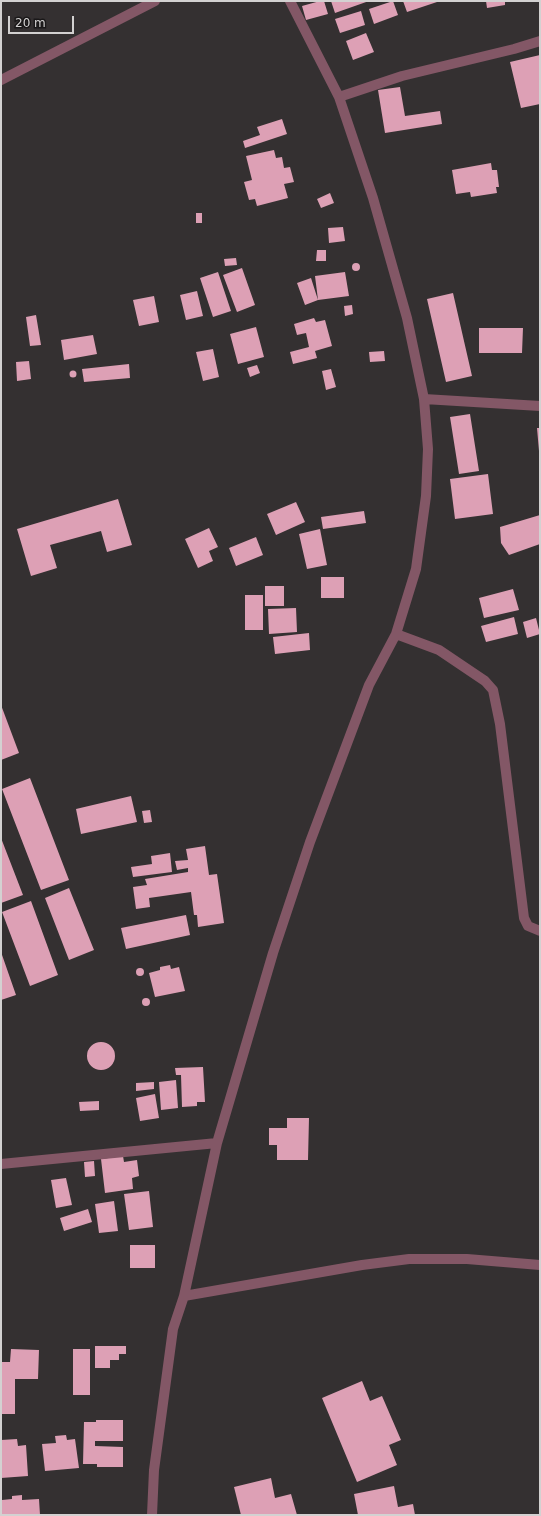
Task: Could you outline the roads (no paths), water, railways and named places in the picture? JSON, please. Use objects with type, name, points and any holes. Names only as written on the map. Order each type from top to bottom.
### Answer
[{"type":"street","points":[[1,80],[155,1]]},
{"type":"street","points":[[152,1515],[154,1470],[173,1329],[184,1296],[217,1143],[273,953],[310,842],[369,685],[396,634],[416,569],[426,496],[428,449],[424,399],[403,303],[373,198],[339,97],[290,1]]},
{"type":"street","points":[[339,97],[402,76],[514,49],[540,41]]},
{"type":"street","points":[[424,399],[540,406]]},
{"type":"street","points":[[396,634],[439,650],[485,681],[492,690],[500,724],[524,918],[528,926],[540,930]]},
{"type":"street","points":[[1,1164],[217,1143]]},
{"type":"street","points":[[184,1296],[362,1265],[409,1259],[467,1259],[540,1265]]}]
